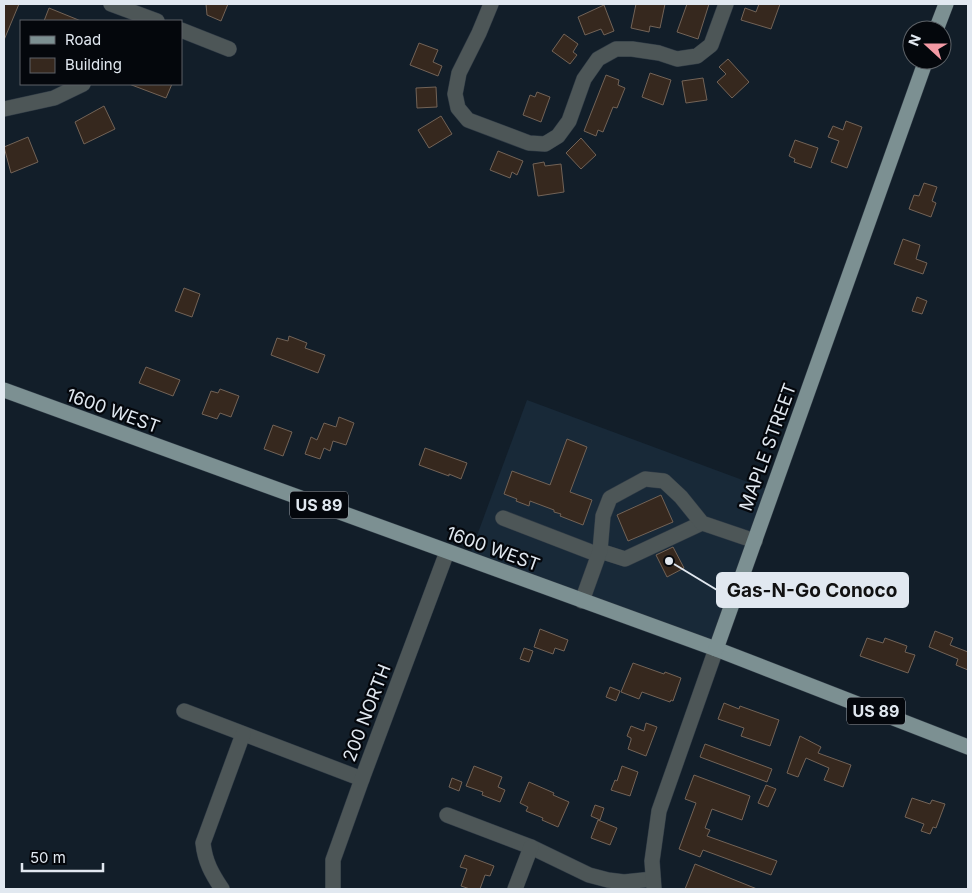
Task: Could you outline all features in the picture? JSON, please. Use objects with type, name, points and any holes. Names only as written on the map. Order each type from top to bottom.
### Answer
[{"type":"main road","points":[[940,20],[946,4]]},
{"type":"main road","name":"MAPLE STREET","points":[[716,649],[922,70]]},
{"type":"main road","name":"1600 WEST","points":[[4,390],[716,649],[966,743]]},
{"type":"street","points":[[111,4],[148,16]]},
{"type":"street","points":[[491,4],[459,73],[456,94],[458,108],[468,120],[529,143],[545,144],[558,136],[569,121],[584,79],[598,59],[616,49],[632,48],[659,52],[677,59],[697,56],[711,45],[726,4]]},
{"type":"street","points":[[182,30],[229,49]]},
{"type":"street","points":[[4,109],[54,98],[81,85]]},
{"type":"street","points":[[582,600],[600,553],[603,516],[610,498],[645,480],[664,482],[681,497],[702,523],[755,541]]},
{"type":"street","points":[[503,518],[600,553],[625,559],[702,523]]},
{"type":"street","name":"200 NORTH","points":[[333,889],[333,860],[447,552]]},
{"type":"street","name":"MAPLE STREET","points":[[654,884],[652,861],[659,811],[716,649]]},
{"type":"street","points":[[184,711],[362,779]]},
{"type":"street","points":[[222,889],[209,871],[204,858],[203,843],[243,734]]},
{"type":"street","points":[[447,814],[531,846],[589,876],[624,882],[654,884]]},
{"type":"street","points":[[514,889],[531,846]]},
{"type":"shaded area","points":[[527,400],[772,491],[716,649],[468,560]]},
{"type":"building","points":[[4,4],[19,4],[4,40]]},
{"type":"building","points":[[206,4],[228,4],[221,21],[207,15]]},
{"type":"building","points":[[636,4],[665,4],[660,28],[650,26],[649,32],[631,28]]},
{"type":"building","points":[[687,4],[709,4],[698,39],[677,32]]},
{"type":"building","points":[[759,4],[780,4],[771,29],[741,20],[745,8],[756,12]]},
{"type":"building","points":[[604,5],[614,31],[604,35],[601,29],[585,35],[578,17]]},
{"type":"building","points":[[49,8],[79,20],[44,20]]},
{"type":"building","points":[[564,34],[578,44],[573,52],[577,55],[570,64],[552,51]]},
{"type":"building","points":[[419,43],[438,50],[433,62],[442,66],[438,76],[410,65]]},
{"type":"building","points":[[728,59],[749,82],[732,98],[717,82],[726,74],[719,67]]},
{"type":"building","points":[[650,73],[671,80],[663,105],[642,97]]},
{"type":"building","points":[[606,75],[619,80],[618,85],[625,88],[617,108],[613,107],[603,132],[598,130],[596,136],[584,131]]},
{"type":"building","points":[[703,78],[707,100],[686,103],[682,81]]},
{"type":"building","points":[[132,85],[172,85],[166,98]]},
{"type":"building","points":[[436,87],[437,107],[417,108],[416,88]]},
{"type":"building","points":[[537,92],[550,97],[541,122],[523,115],[530,95],[535,97]]},
{"type":"building","points":[[104,106],[115,129],[84,144],[75,122]]},
{"type":"building","points":[[441,116],[452,134],[429,148],[418,130]]},
{"type":"building","points":[[846,121],[862,127],[847,168],[831,162],[839,141],[828,137],[833,126],[843,130]]},
{"type":"building","points":[[28,137],[38,162],[11,173],[4,147]]},
{"type":"building","points":[[581,138],[596,155],[581,169],[566,153]]},
{"type":"building","points":[[795,140],[818,148],[811,168],[794,162],[795,159],[789,156]]},
{"type":"building","points":[[498,151],[523,161],[517,175],[512,172],[510,178],[490,170]]},
{"type":"building","points":[[544,162],[545,166],[561,164],[564,192],[538,196],[533,164]]},
{"type":"building","points":[[924,183],[937,187],[932,201],[936,203],[931,217],[909,209],[914,195],[919,196]]},
{"type":"building","points":[[903,239],[920,245],[916,259],[927,263],[923,274],[894,264]]},
{"type":"building","points":[[184,288],[200,294],[192,317],[175,311]]},
{"type":"building","points":[[917,297],[927,301],[922,314],[912,311]]},
{"type":"building","points":[[289,336],[307,343],[305,348],[325,355],[318,373],[271,355],[277,338],[288,341]]},
{"type":"building","points":[[146,367],[180,380],[173,396],[139,383]]},
{"type":"building","points":[[220,389],[239,396],[231,417],[220,413],[217,419],[202,414],[211,391],[218,393]]},
{"type":"building","points":[[339,417],[354,423],[346,445],[333,441],[330,451],[324,448],[320,459],[305,454],[311,437],[317,440],[324,423],[336,427]]},
{"type":"building","points":[[273,425],[292,432],[283,456],[264,449]]},
{"type":"building","points":[[567,439],[587,447],[570,492],[592,500],[583,525],[560,516],[561,514],[554,512],[554,510],[530,501],[529,506],[504,494],[512,471],[550,485]]},
{"type":"building","points":[[425,448],[467,463],[461,479],[419,465]]},
{"type":"building","points":[[661,495],[673,522],[628,541],[617,515]]},
{"type":"building","points":[[673,547],[684,568],[667,577],[656,555]]},
{"type":"building","points":[[540,629],[568,640],[564,651],[555,648],[553,654],[534,647]]},
{"type":"building","points":[[935,631],[953,638],[950,645],[968,652],[968,670],[956,665],[958,659],[929,647]]},
{"type":"building","points":[[867,638],[883,643],[885,638],[907,646],[905,652],[915,655],[908,673],[860,656]]},
{"type":"building","points":[[524,648],[533,651],[529,662],[520,659]]},
{"type":"building","points":[[633,663],[681,678],[673,701],[671,700],[670,702],[642,692],[639,699],[621,692]]},
{"type":"building","points":[[610,687],[620,691],[616,701],[606,697]]},
{"type":"building","points":[[724,703],[739,709],[740,706],[779,720],[770,746],[741,736],[744,728],[718,719]]},
{"type":"building","points":[[646,723],[657,727],[646,756],[628,749],[631,738],[627,736],[631,726],[644,731]]},
{"type":"building","points":[[800,736],[821,747],[818,753],[851,765],[843,787],[824,780],[829,768],[806,758],[798,777],[787,773]]},
{"type":"building","points":[[705,744],[772,769],[767,782],[700,757]]},
{"type":"building","points":[[474,766],[502,777],[498,787],[505,790],[500,802],[482,795],[483,792],[466,786]]},
{"type":"building","points":[[622,766],[638,772],[630,796],[611,790],[615,780],[617,781]]},
{"type":"building","points":[[694,775],[750,796],[742,820],[712,809],[705,828],[710,830],[707,836],[777,861],[771,875],[703,850],[700,857],[679,849],[696,803],[685,799]]},
{"type":"building","points":[[452,778],[462,782],[459,791],[449,787]]},
{"type":"building","points":[[529,782],[569,802],[558,827],[526,811],[528,807],[520,803]]},
{"type":"building","points":[[766,785],[776,789],[768,807],[758,803]]},
{"type":"building","points":[[912,798],[930,804],[932,800],[945,804],[936,828],[933,827],[930,834],[921,831],[924,824],[905,817]]},
{"type":"building","points":[[595,805],[604,808],[600,820],[591,816]]},
{"type":"building","points":[[598,820],[617,828],[610,845],[591,838]]},
{"type":"building","points":[[465,855],[494,866],[490,876],[485,875],[480,889],[470,889],[461,886],[467,869],[460,867]]},
{"type":"building","points":[[695,864],[757,889],[685,889]]},
{"type":"place","name":"Gas-N-Go Conoco","points":[[669,561]]}]
